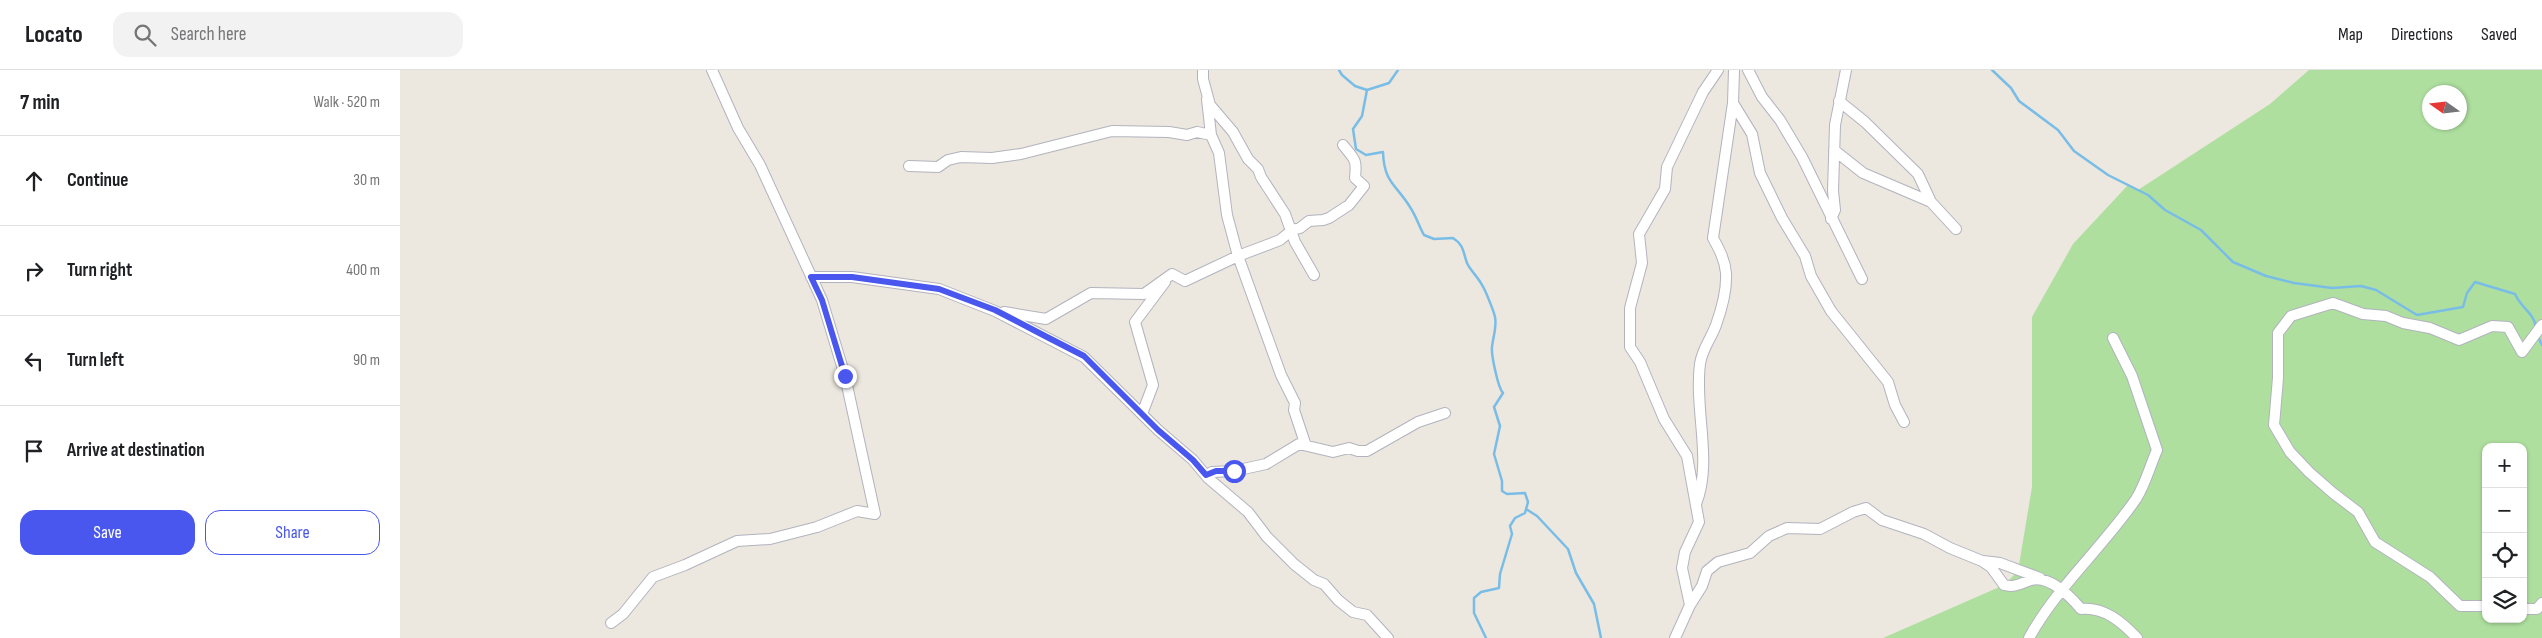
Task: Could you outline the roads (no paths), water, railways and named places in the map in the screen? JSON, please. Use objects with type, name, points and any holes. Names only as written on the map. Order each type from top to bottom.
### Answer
[{"type":"street","points":[[611,623],[623,614],[653,577],[685,566],[737,541],[770,539],[817,528],[857,511],[875,514],[845,376],[822,300],[760,165],[738,128],[712,70]]},
{"type":"street","points":[[1203,70],[1211,135],[1219,153],[1227,215],[1238,256],[1281,375],[1294,403],[1305,444]]},
{"type":"street","points":[[1690,605],[1682,568],[1685,552],[1699,522],[1687,456],[1664,419],[1640,362],[1630,347],[1630,308],[1642,263],[1639,234],[1665,189],[1667,167],[1703,92],[1718,70]]},
{"type":"street","points":[[1695,505],[1702,489],[1704,462],[1701,441],[1700,364],[1705,344],[1715,327],[1726,274],[1721,253],[1713,238],[1733,104],[1734,70]]},
{"type":"street","points":[[1748,70],[1762,97],[1780,120],[1802,157],[1831,219],[1844,238],[1862,279]]},
{"type":"street","points":[[1831,219],[1835,210],[1833,191],[1834,150],[1839,101],[1846,70]]},
{"type":"street","points":[[1207,99],[1233,132],[1248,159],[1258,169],[1261,177],[1285,214],[1295,242],[1314,276]]},
{"type":"street","points":[[1839,101],[1865,122],[1918,174],[1931,202],[1956,229]]},
{"type":"street","points":[[1733,104],[1752,134],[1760,173],[1782,218],[1805,256],[1811,276],[1831,311],[1888,382],[1895,405],[1904,422]]},
{"type":"street","points":[[910,166],[938,167],[948,160],[961,157],[992,158],[1021,154],[1112,131],[1169,132],[1187,135],[1197,132],[1211,135]]},
{"type":"street","points":[[1172,274],[1185,281],[1238,256],[1280,240],[1292,230],[1300,228],[1312,219],[1323,220],[1329,218],[1349,205],[1364,186],[1355,178],[1358,168],[1356,160],[1343,145]]},
{"type":"street","points":[[1834,150],[1863,173],[1931,202]]},
{"type":"street","points":[[995,310],[1046,318],[1091,294],[1144,294],[1172,274]]},
{"type":"street","points":[[1142,414],[1153,385],[1134,322],[1172,274]]},
{"type":"street","points":[[811,277],[852,277],[939,289],[995,310],[1084,356],[1142,414],[1193,460],[1206,475],[1248,512],[1267,537],[1294,564],[1314,580],[1324,584],[1338,600],[1353,612],[1366,615],[1388,638]]},
{"type":"street","points":[[2482,606],[2460,606],[2430,577],[2375,542],[2358,512],[2333,494],[2290,452],[2274,425],[2278,333],[2291,316],[2333,303],[2363,314],[2386,316],[2403,323],[2430,328],[2459,340],[2492,326],[2508,328],[2522,352],[2542,325]]},
{"type":"street","points":[[2029,638],[2041,616],[2137,497],[2157,450],[2132,376],[2113,338]]},
{"type":"street","points":[[1206,475],[1212,472],[1234,471],[1266,464],[1299,444],[1305,444],[1328,452],[1337,452],[1349,448],[1363,452],[1432,415],[1438,417],[1446,413]]},
{"type":"street","points":[[1676,638],[1690,605],[1702,586],[1707,570],[1718,562],[1750,553],[1769,536],[1787,528],[1820,529],[1866,508],[1882,520],[1924,534],[1950,548],[1982,561],[1991,567],[2004,585],[2011,587],[2041,579]]},
{"type":"street","points":[[1982,561],[2000,563],[2041,579],[2062,592],[2080,609],[2093,608],[2112,615],[2137,638]]},
{"type":"street","points":[[2527,609],[2537,609],[2542,603]]},
{"type":"waterway","points":[[1339,70],[1355,86],[1367,90],[1389,83],[1398,70]]},
{"type":"waterway","points":[[1992,70],[2011,88],[2019,101],[2058,130],[2074,151],[2108,175],[2148,195],[2165,210],[2201,230],[2233,262],[2266,276],[2294,283],[2332,288],[2361,286],[2376,290],[2417,315],[2463,307],[2467,293],[2475,282],[2515,294],[2533,318],[2536,327]]},
{"type":"waterway","points":[[1367,90],[1362,116],[1353,129],[1356,149],[1366,155],[1383,152],[1388,177],[1412,210],[1424,235],[1434,239],[1453,238],[1459,243],[1463,249],[1468,266],[1483,287],[1495,317],[1492,351],[1497,378],[1503,393],[1494,407],[1500,426],[1494,454],[1502,481],[1502,491],[1507,494],[1525,493],[1528,502],[1525,513],[1515,518],[1510,526],[1512,534],[1500,574],[1499,588],[1481,592],[1474,598],[1474,613],[1486,638]]},
{"type":"waterway","points":[[2537,335],[2542,345]]},
{"type":"waterway","points":[[1526,509],[1537,516],[1568,549],[1576,573],[1594,604],[1601,638]]}]
